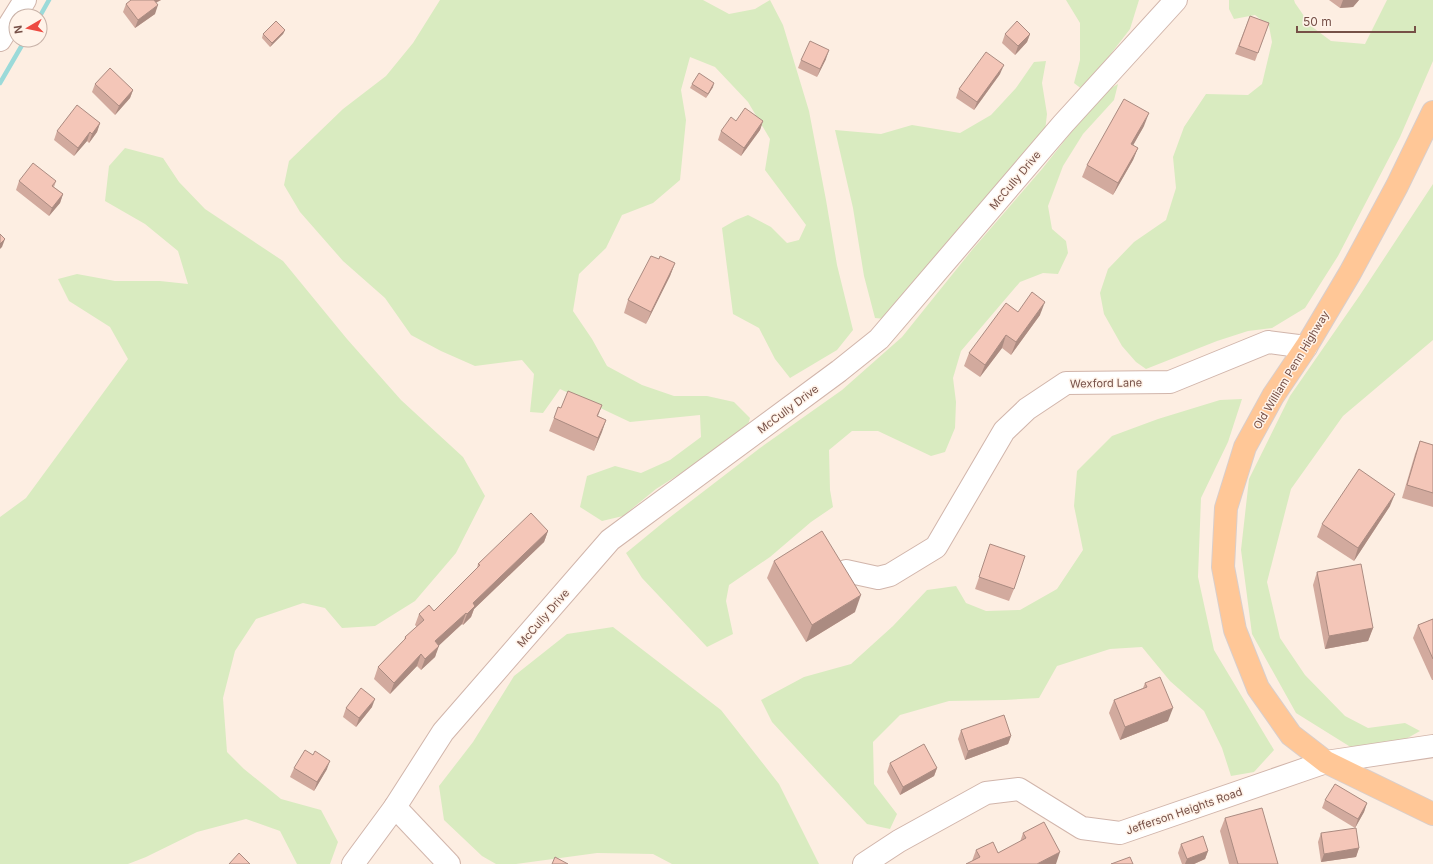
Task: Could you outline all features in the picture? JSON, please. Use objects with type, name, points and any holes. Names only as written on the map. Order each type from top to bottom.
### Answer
[{"type":"main road","name":"Old William Penn Highway","points":[[1433,112],[1398,186],[1350,273],[1306,347],[1273,396],[1245,447],[1226,508],[1223,567],[1235,630],[1258,688],[1291,735],[1326,762],[1433,814]]},
{"type":"street","points":[[0,40],[25,0]]},
{"type":"street","name":"McCully Drive","points":[[394,807],[443,732],[610,540],[839,371],[879,339],[1063,124],[1176,0]]},
{"type":"street","name":"Wexford Lane","points":[[846,571],[878,578],[890,575],[936,547],[1004,431],[1026,409],[1066,382],[1170,382],[1268,342],[1306,347]]},
{"type":"street","name":"Jefferson Heights Road","points":[[864,864],[899,841],[986,793],[1019,789],[1082,828],[1120,833],[1326,762],[1433,746]]},
{"type":"street","points":[[353,864],[394,807],[449,864]]},
{"type":"green space","points":[[440,0],[703,0],[729,14],[755,9],[770,0],[783,25],[809,111],[837,265],[853,330],[837,350],[790,378],[775,359],[759,328],[733,314],[722,228],[748,215],[771,227],[787,243],[799,240],[806,225],[765,170],[770,139],[748,102],[715,67],[690,57],[681,90],[686,120],[680,180],[653,203],[622,215],[606,248],[579,274],[573,311],[592,339],[607,366],[642,385],[674,396],[707,396],[734,402],[750,418],[746,432],[656,489],[623,516],[602,521],[580,507],[587,476],[615,466],[641,473],[670,460],[701,437],[700,415],[630,422],[560,389],[543,413],[530,412],[534,374],[522,360],[475,366],[441,351],[411,335],[385,298],[343,261],[300,212],[284,185],[289,161],[343,109],[386,76],[413,43]]},
{"type":"green space","points":[[1066,0],[1139,0],[1130,29],[1083,90],[1074,83],[1080,60],[1080,23]]},
{"type":"green space","points":[[1229,0],[1294,0],[1311,26],[1331,41],[1365,44],[1387,0],[1433,0],[1433,61],[1400,137],[1338,256],[1305,308],[1272,328],[1248,331],[1217,341],[1146,369],[1136,362],[1122,346],[1104,314],[1100,293],[1108,269],[1134,242],[1166,220],[1176,188],[1173,157],[1184,127],[1206,94],[1248,95],[1262,84],[1272,42],[1269,26],[1255,15],[1234,19],[1229,9]]},
{"type":"green space","points":[[1046,61],[1042,83],[1047,114],[1045,131],[885,319],[875,318],[864,276],[853,208],[835,130],[881,134],[912,125],[960,133],[991,115],[1016,88],[1034,62]]},
{"type":"green space","points":[[1118,84],[1114,100],[1083,134],[1063,166],[1048,206],[1052,229],[1066,241],[1068,253],[1058,274],[1043,273],[1020,282],[961,351],[953,378],[956,402],[955,428],[945,452],[931,456],[878,431],[852,431],[829,450],[830,490],[833,507],[811,522],[770,557],[729,585],[726,601],[733,634],[707,647],[642,578],[626,553],[760,448],[842,390],[902,337],[972,250],[1042,169],[1099,95]]},
{"type":"green space","points":[[125,148],[163,158],[179,182],[205,209],[283,261],[347,339],[401,400],[463,457],[485,496],[456,553],[415,601],[375,626],[342,628],[325,608],[303,603],[256,619],[235,651],[223,698],[227,752],[244,769],[281,799],[321,810],[338,842],[330,864],[297,864],[280,831],[246,819],[197,832],[146,857],[128,864],[0,864],[0,517],[26,498],[128,359],[110,327],[69,301],[58,279],[77,274],[115,281],[160,281],[188,284],[178,251],[145,224],[105,201],[109,166]]},
{"type":"green space","points":[[1433,184],[1433,340],[1343,416],[1291,489],[1267,582],[1280,638],[1305,675],[1345,716],[1368,728],[1405,723],[1420,731],[1404,740],[1357,751],[1296,713],[1252,634],[1241,550],[1249,479],[1290,396],[1360,295]]},
{"type":"green space","points":[[1242,399],[1228,442],[1201,498],[1198,577],[1214,650],[1274,750],[1254,772],[1231,776],[1222,748],[1204,711],[1170,681],[1142,647],[1110,649],[1057,666],[1039,698],[949,701],[900,715],[873,742],[874,784],[897,814],[890,829],[867,824],[772,722],[761,700],[804,677],[851,664],[893,626],[927,590],[956,586],[966,603],[986,611],[1020,610],[1057,589],[1083,550],[1074,506],[1077,471],[1112,436],[1158,419],[1220,400]]},
{"type":"green space","points":[[613,627],[721,710],[779,784],[819,864],[672,864],[653,854],[597,853],[516,864],[496,864],[482,856],[444,820],[439,786],[473,742],[514,676],[567,634]]},
{"type":"building","points":[[131,0],[154,0],[158,5],[138,20],[126,4]]},
{"type":"building","points":[[1250,16],[1269,23],[1258,53],[1239,46]]},
{"type":"building","points":[[276,21],[285,30],[272,43],[263,34]]},
{"type":"building","points":[[1017,21],[1030,34],[1018,46],[1005,34]]},
{"type":"building","points":[[810,41],[829,50],[820,69],[801,60]]},
{"type":"building","points":[[986,52],[1004,65],[977,102],[959,89]]},
{"type":"building","points":[[110,68],[133,90],[119,106],[95,84]]},
{"type":"building","points":[[699,73],[714,83],[708,94],[692,84]]},
{"type":"building","points":[[1124,99],[1149,113],[1131,144],[1138,148],[1118,183],[1087,165]]},
{"type":"building","points":[[77,105],[100,123],[92,134],[90,132],[78,148],[57,131]]},
{"type":"building","points":[[745,108],[763,121],[744,148],[721,131],[731,117],[736,121]]},
{"type":"building","points":[[33,163],[56,181],[52,186],[63,194],[52,208],[19,181]]},
{"type":"building","points":[[0,234],[5,239],[0,244]]},
{"type":"building","points":[[651,256],[659,259],[660,256],[675,263],[651,312],[628,300]]},
{"type":"building","points":[[1032,292],[1045,302],[1016,342],[1006,335],[985,365],[969,353],[1006,303],[1018,312]]},
{"type":"building","points":[[568,391],[602,405],[597,416],[606,420],[598,438],[554,418],[558,407],[561,408]]},
{"type":"building","points":[[1420,441],[1433,445],[1433,493],[1407,485]]},
{"type":"building","points":[[1359,469],[1395,494],[1358,548],[1322,524]]},
{"type":"building","points":[[531,513],[548,531],[473,603],[475,606],[467,614],[466,613],[435,641],[439,646],[425,659],[421,654],[394,683],[378,667],[406,638],[405,637],[424,620],[419,614],[429,605],[434,611],[480,565],[478,564]]},
{"type":"building","points":[[822,531],[861,595],[812,625],[774,561]]},
{"type":"building","points":[[990,544],[1025,556],[1014,589],[979,577]]},
{"type":"building","points":[[1361,564],[1373,628],[1329,636],[1317,572]]},
{"type":"building","points":[[1433,619],[1433,659],[1418,625]]},
{"type":"building","points":[[1160,677],[1173,708],[1125,727],[1114,700],[1147,687],[1145,683]]},
{"type":"building","points":[[361,688],[375,699],[359,718],[346,708]]},
{"type":"building","points":[[1004,715],[1011,736],[968,751],[961,730]]},
{"type":"building","points":[[924,744],[937,768],[903,787],[890,763]]},
{"type":"building","points":[[305,750],[313,755],[315,751],[330,761],[317,782],[294,768]]},
{"type":"building","points":[[1335,784],[1367,803],[1358,819],[1325,800]]},
{"type":"building","points":[[1262,808],[1278,864],[1238,864],[1225,818]]},
{"type":"building","points":[[1044,822],[1060,852],[1037,864],[966,864],[980,857],[976,850],[993,842],[998,853],[1026,838],[1023,833]]},
{"type":"building","points":[[1356,828],[1359,848],[1324,854],[1321,833]]},
{"type":"building","points":[[1203,836],[1208,851],[1187,859],[1181,844]]},
{"type":"building","points":[[239,853],[250,864],[229,864]]},
{"type":"building","points":[[555,857],[568,864],[552,864]]},
{"type":"building","points":[[1130,857],[1133,864],[1111,864]]},
{"type":"waterway","points":[[44,8],[49,0]]},
{"type":"waterway","points":[[0,83],[20,48]]}]
